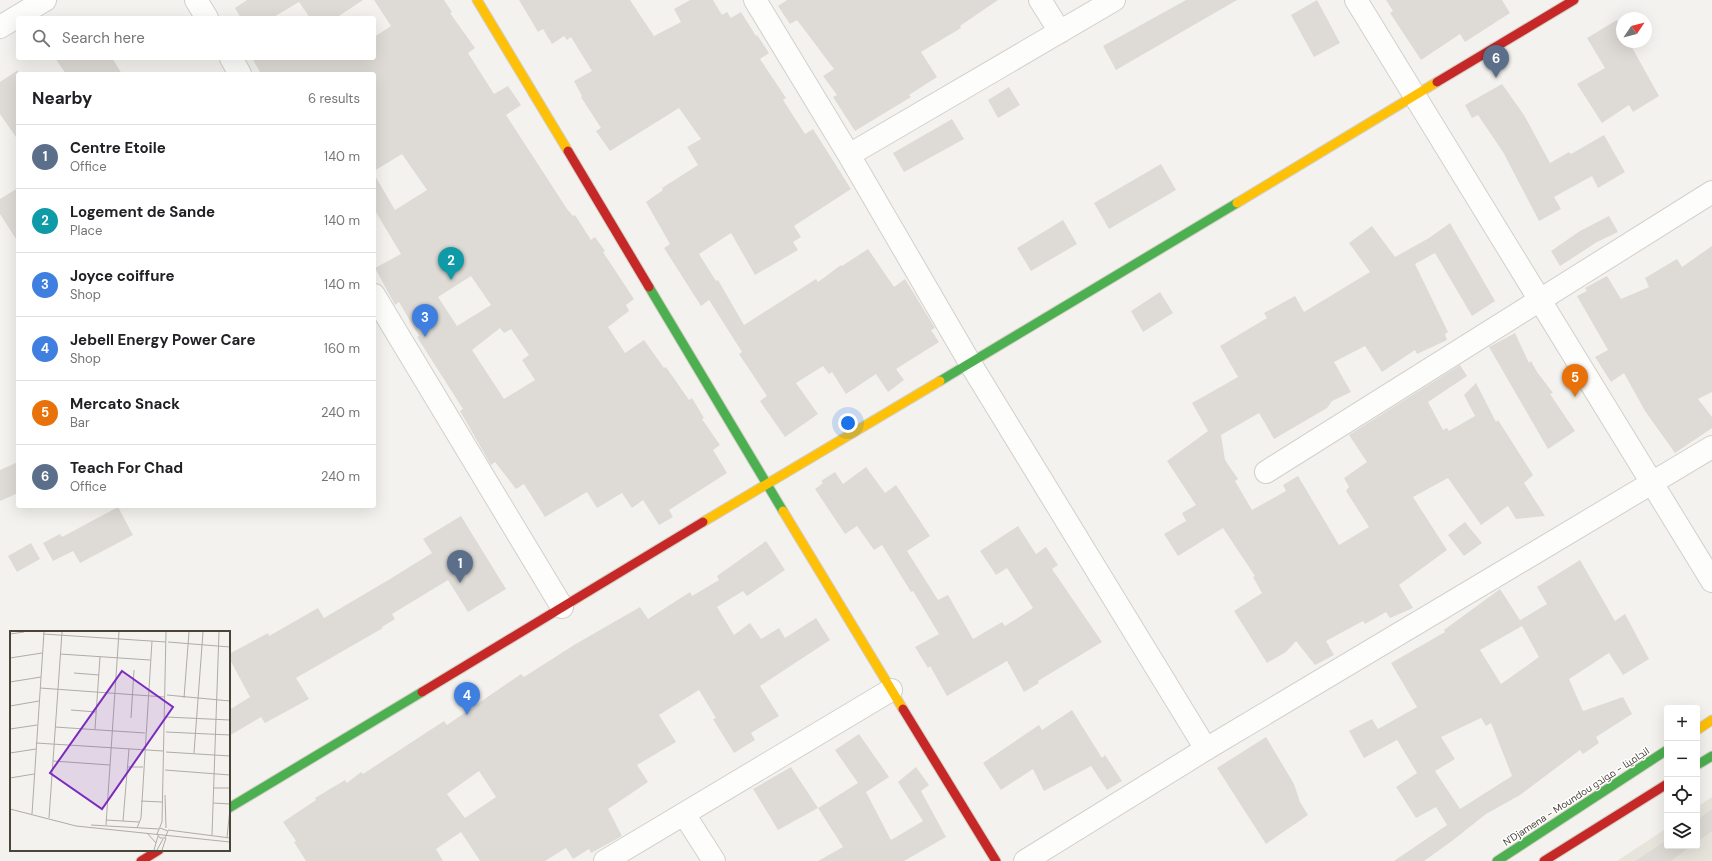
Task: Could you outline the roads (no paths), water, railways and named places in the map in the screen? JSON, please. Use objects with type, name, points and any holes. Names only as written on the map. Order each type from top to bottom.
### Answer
[{"type":"street","points":[[20,16],[46,0]]},
{"type":"street","points":[[196,0],[206,16]]},
{"type":"street","points":[[477,0],[891,690],[996,861]]},
{"type":"street","points":[[755,0],[849,155],[970,363],[1206,749]]},
{"type":"street","points":[[1040,0],[1060,32]]},
{"type":"street","points":[[849,155],[1114,0]]},
{"type":"street","points":[[1356,0],[1538,300],[1712,581]]},
{"type":"street","points":[[230,807],[767,483],[1415,97],[1574,0]]},
{"type":"street","points":[[0,28],[16,18]]},
{"type":"street","points":[[232,60],[239,72]]},
{"type":"street","points":[[1266,472],[1712,192]]},
{"type":"street","points":[[376,298],[562,607]]},
{"type":"street","points":[[1025,861],[1206,749],[1712,447]]},
{"type":"street","points":[[605,861],[891,690]]},
{"type":"street","points":[[1700,728],[1712,720]]},
{"type":"street","name":"N'Djamena - Moundou انجامينا - موندو","points":[[1497,861],[1664,752]]},
{"type":"street","points":[[1700,763],[1712,756]]},
{"type":"street","points":[[1548,860],[1664,786]]},
{"type":"street","points":[[684,814],[714,861]]},
{"type":"street","points":[[141,861],[157,851]]},
{"type":"place","name":"Teach For Chad","points":[[1496,78]]},
{"type":"place","name":"Logement de Sande","points":[[451,280]]},
{"type":"place","name":"Joyce coiffure","points":[[425,337]]},
{"type":"place","name":"Mercato Snack","points":[[1575,397]]},
{"type":"place","name":"Centre Etoile","points":[[460,583]]},
{"type":"place","name":"Jebell Energy Power Care","points":[[467,715]]}]
